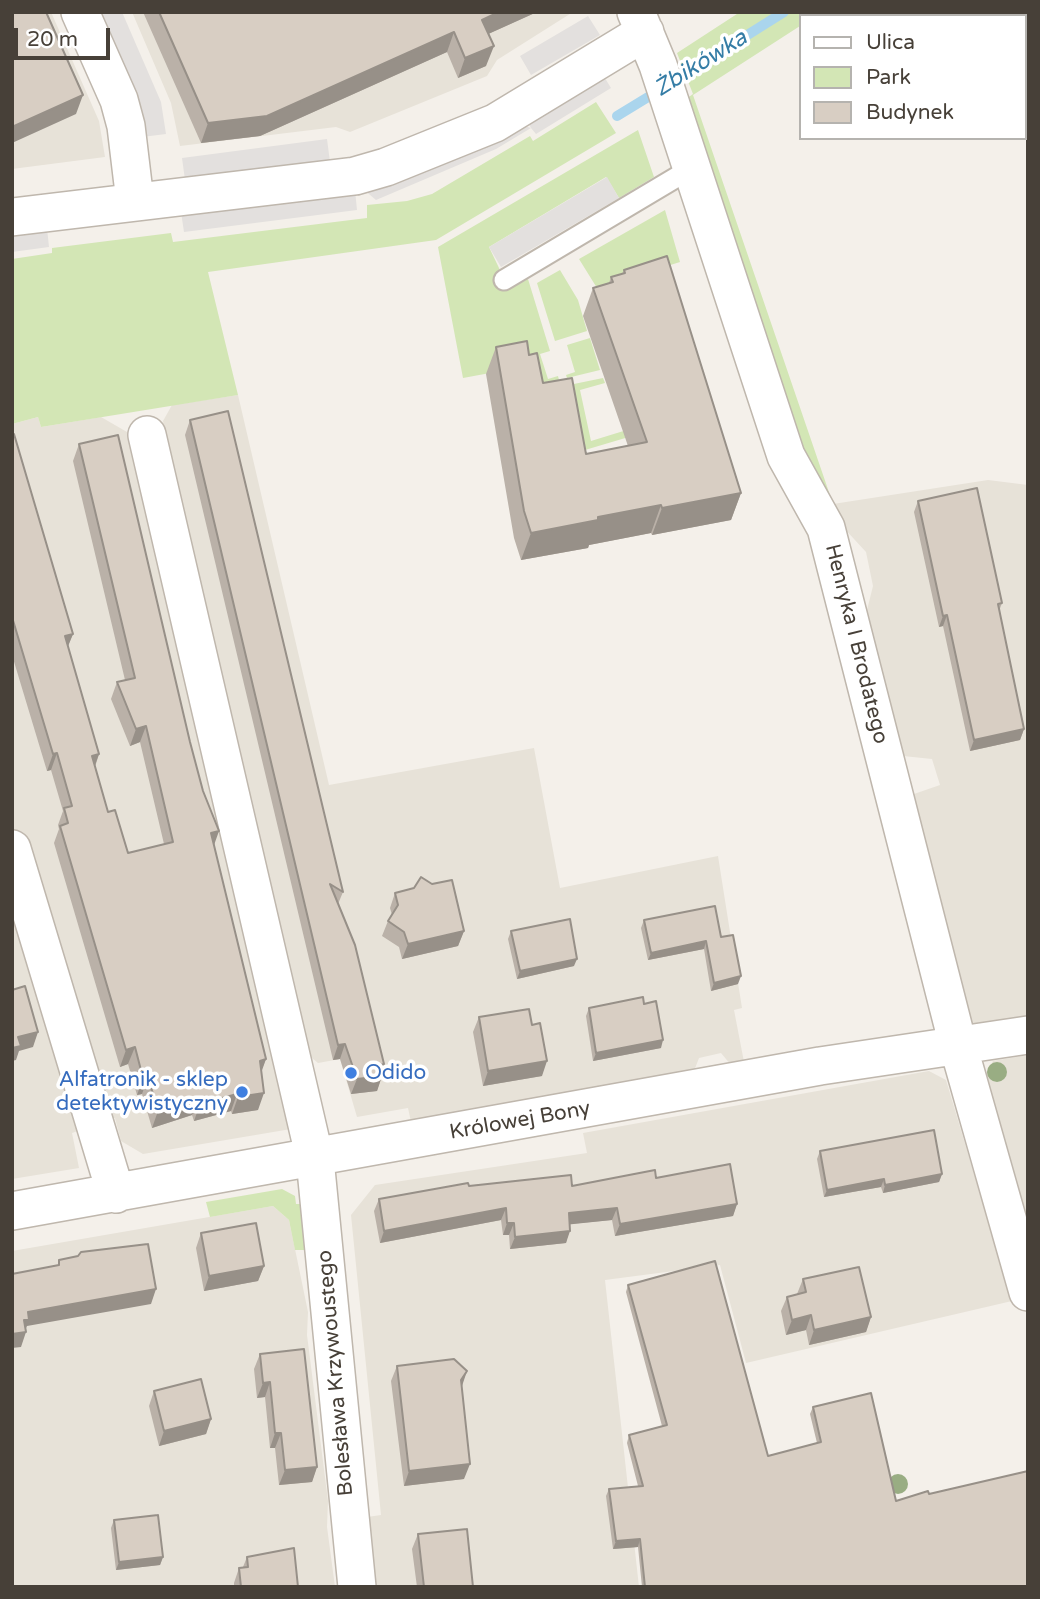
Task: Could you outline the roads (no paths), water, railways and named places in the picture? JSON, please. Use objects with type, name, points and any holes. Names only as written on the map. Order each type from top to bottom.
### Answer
[{"type":"street","points":[[80,12],[119,100],[126,126],[135,201]]},
{"type":"street","points":[[12,217],[355,176],[386,167],[495,123],[641,22]]},
{"type":"street","name":"Henryka I Brodatego","points":[[641,22],[676,118],[786,456],[826,528],[958,1045],[1028,1292]]},
{"type":"street","name":"Bolesława Krzywoustego","points":[[147,435],[315,1159],[357,1587]]},
{"type":"street","points":[[12,849],[116,1194]]},
{"type":"street","name":"Królowej Bony","points":[[12,1211],[315,1159],[730,1082],[1028,1035]]},
{"type":"lane","points":[[504,280],[692,168]]},
{"type":"waterway","name":"Żbikówka","points":[[671,83],[784,12]]},
{"type":"waterway","name":"Żbikówka","points":[[617,116],[658,91]]},
{"type":"place","name":"Odido","points":[[351,1073]]},
{"type":"place","name":"Alfatronik - sklep detektywistyczny","points":[[242,1092]]}]
